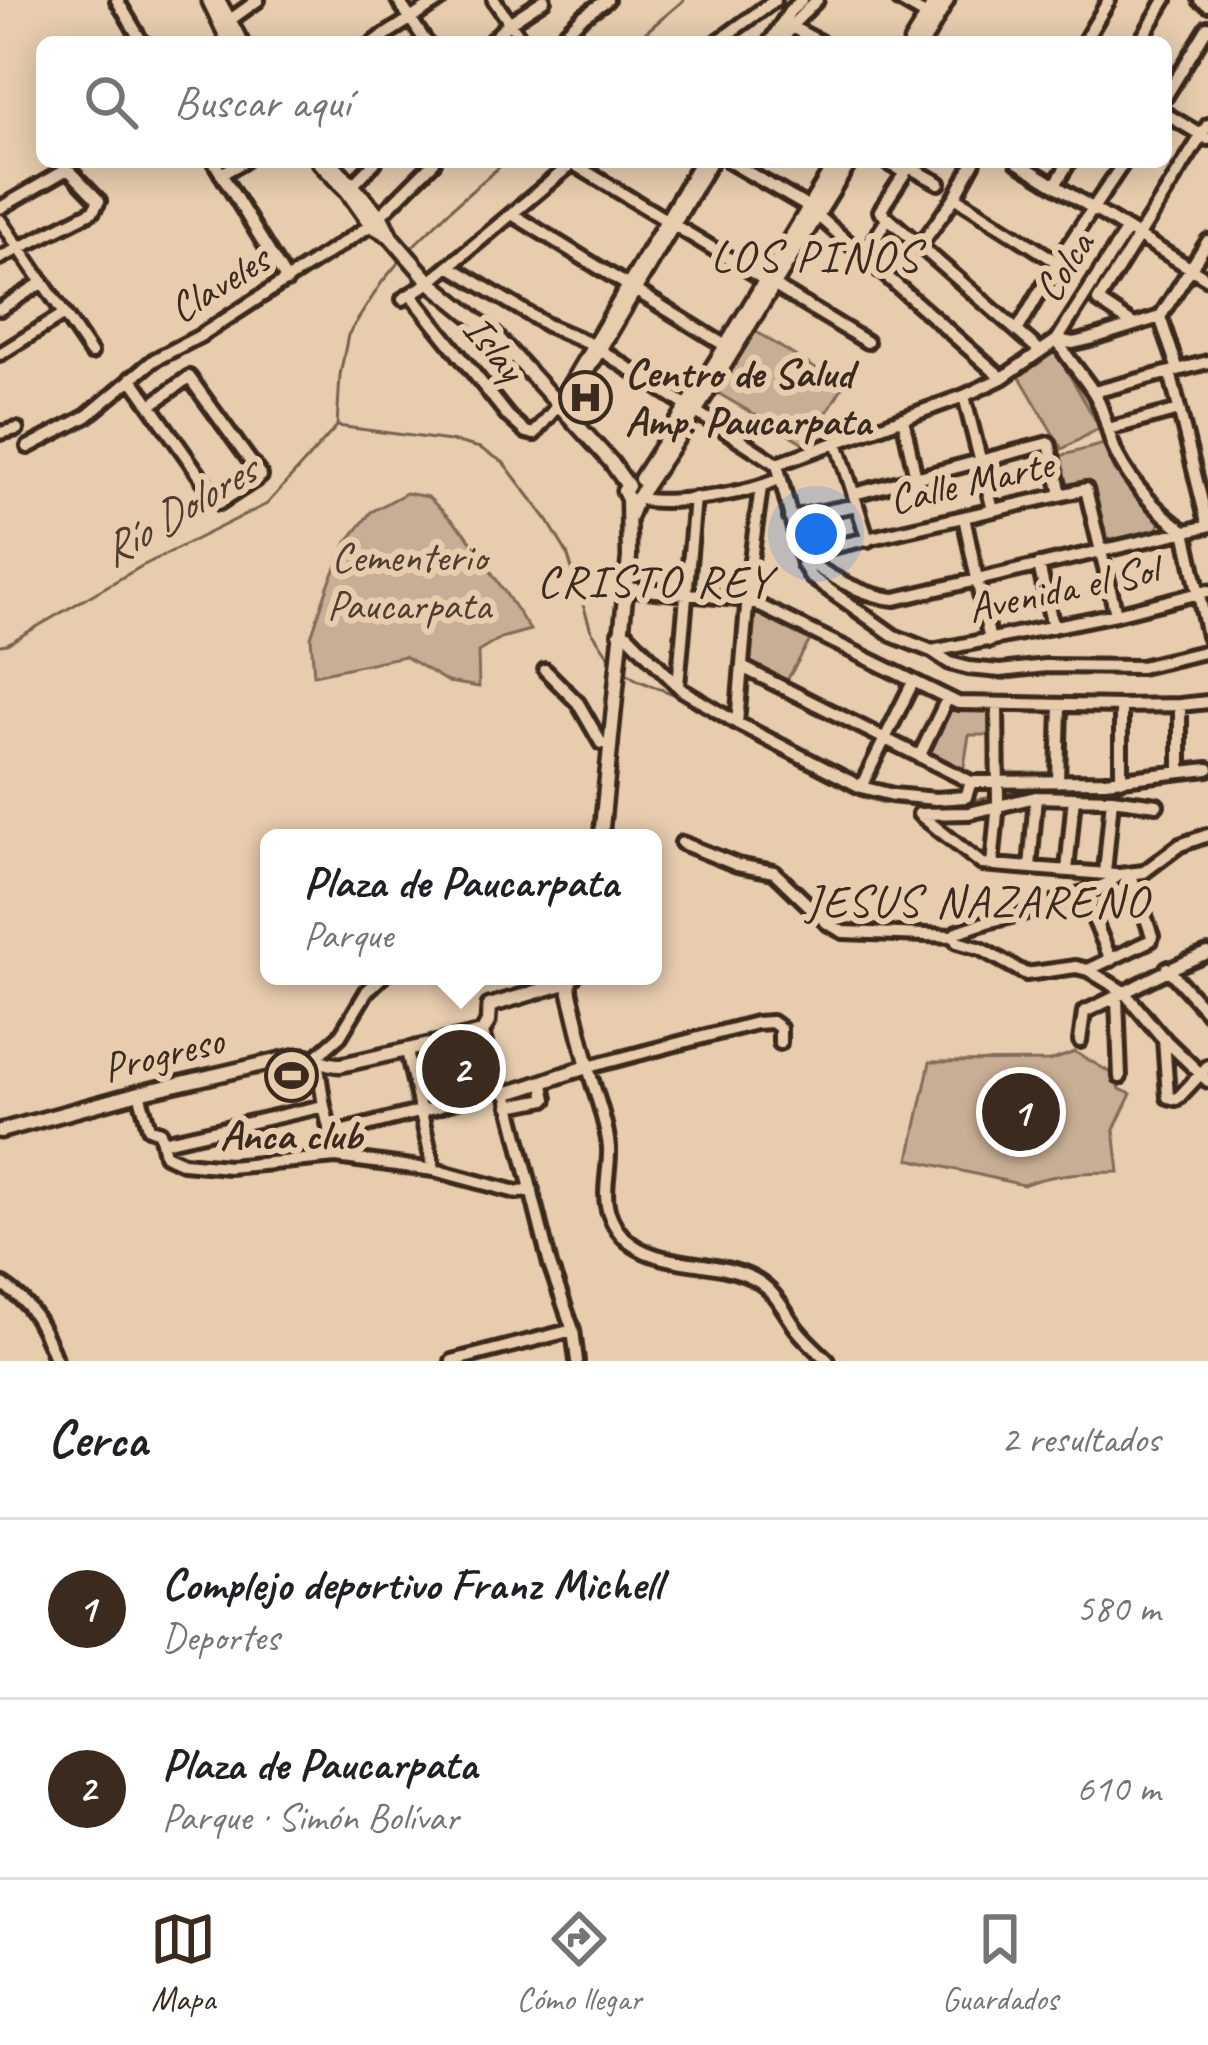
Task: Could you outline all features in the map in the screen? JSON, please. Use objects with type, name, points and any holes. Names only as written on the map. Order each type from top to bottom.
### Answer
[{"type":"main road","points":[[209,0],[235,36]]},
{"type":"main road","points":[[218,0],[228,36]]},
{"type":"main road","points":[[925,36],[937,0]]},
{"type":"main road","points":[[916,36],[947,0]]},
{"type":"main road","points":[[326,168],[350,188]]},
{"type":"main road","points":[[335,168],[430,282],[496,336],[635,493]]},
{"type":"main road","points":[[602,829],[628,518],[635,493],[729,348],[833,168]]},
{"type":"main road","points":[[812,211],[845,168]]},
{"type":"main road","points":[[553,985],[489,1006],[482,1033],[504,1096],[588,1067],[572,985]]},
{"type":"main road","name":"Progreso","points":[[0,1131],[297,1056],[341,1065],[482,1033]]},
{"type":"street","points":[[117,0],[138,36]]},
{"type":"street","points":[[224,24],[258,0]]},
{"type":"street","points":[[398,0],[422,36]]},
{"type":"street","points":[[383,36],[440,0]]},
{"type":"street","points":[[494,0],[518,36]]},
{"type":"street","points":[[496,36],[544,0]]},
{"type":"street","points":[[562,36],[607,0]]},
{"type":"street","points":[[725,36],[775,0]]},
{"type":"street","points":[[784,36],[802,0]]},
{"type":"street","points":[[776,36],[817,0]]},
{"type":"street","points":[[899,0],[932,16]]},
{"type":"street","points":[[1088,36],[1109,0]]},
{"type":"street","points":[[1144,36],[1166,0]]},
{"type":"street","points":[[1200,0],[1208,5]]},
{"type":"street","points":[[787,24],[809,36]]},
{"type":"street","points":[[1172,86],[1208,27]]},
{"type":"street","points":[[1172,117],[1206,133]]},
{"type":"street","name":"Colca","points":[[1134,325],[1098,301],[1206,133]]},
{"type":"street","points":[[218,168],[287,281]]},
{"type":"street","points":[[221,174],[232,168]]},
{"type":"street","points":[[350,188],[369,168]]},
{"type":"street","name":"Claveles","points":[[28,447],[87,416],[154,360],[200,336],[376,221],[428,168]]},
{"type":"street","points":[[430,282],[566,168]]},
{"type":"street","points":[[582,168],[866,342]]},
{"type":"street","points":[[558,405],[572,398],[697,168]]},
{"type":"street","points":[[669,224],[707,168]]},
{"type":"street","points":[[740,168],[812,211],[1002,378]]},
{"type":"street","points":[[907,168],[880,212],[1039,350]]},
{"type":"street","points":[[910,168],[939,183]]},
{"type":"street","points":[[920,246],[971,168]]},
{"type":"street","points":[[1027,168],[1208,279]]},
{"type":"street","points":[[1055,185],[1065,168]]},
{"type":"street","points":[[1017,331],[1120,168]]},
{"type":"street","points":[[0,208],[66,170],[99,201],[93,211],[0,258]]},
{"type":"street","points":[[955,197],[1057,262]]},
{"type":"street","points":[[512,214],[729,348]]},
{"type":"street","points":[[864,256],[887,219]]},
{"type":"street","points":[[0,220],[91,352]]},
{"type":"street","name":"Colca","points":[[1057,340],[1126,231]]},
{"type":"street","points":[[635,493],[652,502],[760,488],[778,471],[838,442],[1002,378],[1057,340],[1073,343],[1160,316],[1208,241]]},
{"type":"street","points":[[448,266],[547,325],[596,347],[778,471],[806,570],[817,583],[894,636],[950,663],[1000,671],[1046,666],[1141,667],[1208,651]]},
{"type":"street","points":[[0,309],[43,282]]},
{"type":"street","name":"Islay","points":[[430,282],[407,297],[508,416],[533,434],[558,405]]},
{"type":"street","points":[[0,354],[64,314]]},
{"type":"street","points":[[801,554],[818,568],[884,598],[895,598],[1208,526],[1160,316]]},
{"type":"street","points":[[1057,340],[1094,392],[1117,455],[1136,484],[1185,531],[1203,592],[1208,636]]},
{"type":"street","points":[[1094,392],[1208,362]]},
{"type":"street","points":[[131,377],[218,503],[261,476],[189,377],[151,405]]},
{"type":"street","points":[[964,396],[993,511]]},
{"type":"street","points":[[1108,429],[1179,410]]},
{"type":"street","points":[[903,418],[916,478]]},
{"type":"street","points":[[0,433],[17,430]]},
{"type":"street","points":[[838,442],[868,540]]},
{"type":"street","points":[[790,518],[1049,443],[1061,494]]},
{"type":"street","points":[[737,723],[760,488]]},
{"type":"street","name":"Calle Marte","points":[[801,554],[1086,489],[1102,550]]},
{"type":"street","points":[[678,685],[694,498]]},
{"type":"street","points":[[964,517],[990,641]]},
{"type":"street","points":[[1102,550],[1116,614]]},
{"type":"street","points":[[1039,565],[1053,627]]},
{"type":"street","points":[[625,588],[748,600],[947,699],[969,705],[1208,702]]},
{"type":"street","name":"Avenida el Sol","points":[[932,651],[1203,592]]},
{"type":"street","points":[[620,633],[628,635],[678,685],[737,723],[861,787],[936,799],[966,796],[971,782]]},
{"type":"street","points":[[742,667],[971,782],[1121,780],[1208,769]]},
{"type":"street","points":[[545,670],[578,703],[601,743],[611,744]]},
{"type":"street","points":[[861,787],[913,682]]},
{"type":"street","points":[[920,755],[947,699]]},
{"type":"street","points":[[1058,782],[1060,705]]},
{"type":"street","points":[[1180,705],[1180,771]]},
{"type":"street","points":[[992,865],[998,805],[998,706]]},
{"type":"street","points":[[1121,706],[1121,780]]},
{"type":"street","points":[[1030,868],[1036,797]]},
{"type":"street","points":[[1125,875],[980,863],[919,814],[969,813],[1036,797],[1156,805]]},
{"type":"street","points":[[1067,871],[1074,797]]},
{"type":"street","points":[[1105,873],[1112,799]]},
{"type":"street","points":[[682,843],[736,865],[774,872],[827,923],[843,932],[954,936],[1150,869],[1180,845],[1208,835]]},
{"type":"street","points":[[1088,970],[1152,936],[1125,875]]},
{"type":"street","points":[[1083,893],[1111,960]]},
{"type":"street","points":[[954,936],[957,942],[1026,974],[1076,967],[1088,970],[1205,1074],[1176,1100],[1168,1097],[1164,1038]]},
{"type":"street","points":[[1080,1041],[1084,1012],[1166,968],[1208,952]]},
{"type":"street","points":[[1166,968],[1208,1013]]},
{"type":"street","points":[[336,1157],[316,1059],[340,1036],[373,985]]},
{"type":"street","points":[[1120,995],[1120,1077]]},
{"type":"street","points":[[780,1043],[780,1028],[772,1022],[756,1023],[588,1067],[609,1145],[607,1206],[615,1225],[642,1252],[725,1268],[755,1280],[778,1297],[796,1329],[828,1361]]},
{"type":"street","points":[[426,1046],[440,1105]]},
{"type":"street","points":[[407,1051],[434,1170]]},
{"type":"street","points":[[139,1093],[149,1128],[160,1132],[170,1159],[229,1167],[336,1157],[434,1170],[516,1192],[532,1190]]},
{"type":"street","points":[[332,1134],[440,1105],[504,1096],[550,1265],[573,1330],[577,1361]]},
{"type":"street","points":[[164,1142],[324,1106]]},
{"type":"street","points":[[0,1283],[40,1321],[53,1361]]},
{"type":"street","points":[[452,1361],[573,1330]]},
{"type":"green space","points":[[755,331],[843,386],[807,445],[716,392]]},
{"type":"green space","points":[[1055,350],[1100,428],[1062,449],[1017,372]]},
{"type":"green space","points":[[1104,444],[1115,471],[1160,522],[1157,530],[1112,540],[1104,536],[1088,484],[1064,486],[1056,457]]},
{"type":"green space","name":"Cementerio Paucarpata","points":[[406,493],[428,497],[466,534],[530,630],[501,638],[478,652],[479,687],[448,682],[404,656],[314,675],[311,637],[347,542],[371,512]]},
{"type":"green space","points":[[753,609],[812,637],[786,682],[748,663]]},
{"type":"green space","points":[[947,705],[994,711],[994,735],[969,735],[963,773],[924,753]]},
{"type":"green space","points":[[475,1040],[480,1043],[491,1085],[441,1095],[431,1054]]},
{"type":"green space","points":[[1075,1052],[1113,1074],[1120,1089],[1131,1094],[1114,1129],[1119,1172],[1058,1176],[1023,1185],[909,1159],[930,1062],[1050,1061]]},
{"type":"waterway","name":"Río Dolores","points":[[641,36],[684,0]]},
{"type":"waterway","name":"Río Dolores","points":[[409,250],[498,168]]},
{"type":"waterway","name":"Río Dolores","points":[[0,645],[267,504],[337,426],[348,335],[403,257]]},
{"type":"waterway","points":[[337,426],[457,442],[480,448],[503,462],[567,553],[591,630],[614,664]]},
{"type":"waterway","points":[[622,670],[689,700],[734,731],[859,796],[914,806],[992,797]]},
{"type":"waterway","points":[[1192,776],[1208,775]]},
{"type":"waterway","points":[[1001,795],[1158,780]]},
{"type":"place","name":"Centro de Salud Amp. Paucarpata","points":[[586,397]]},
{"type":"place","name":"Plaza de Paucarpata","points":[[461,1069]]},
{"type":"place","name":"Anca club","points":[[291,1076]]},
{"type":"place","name":"Complejo deportivo Franz Michell","points":[[1021,1112]]},
{"type":"district","name":"LOS PINOS","points":[[816,256]]},
{"type":"district","name":"CRISTO REY","points":[[655,581]]},
{"type":"district","name":"JESUS NAZARENO","points":[[978,901]]}]
